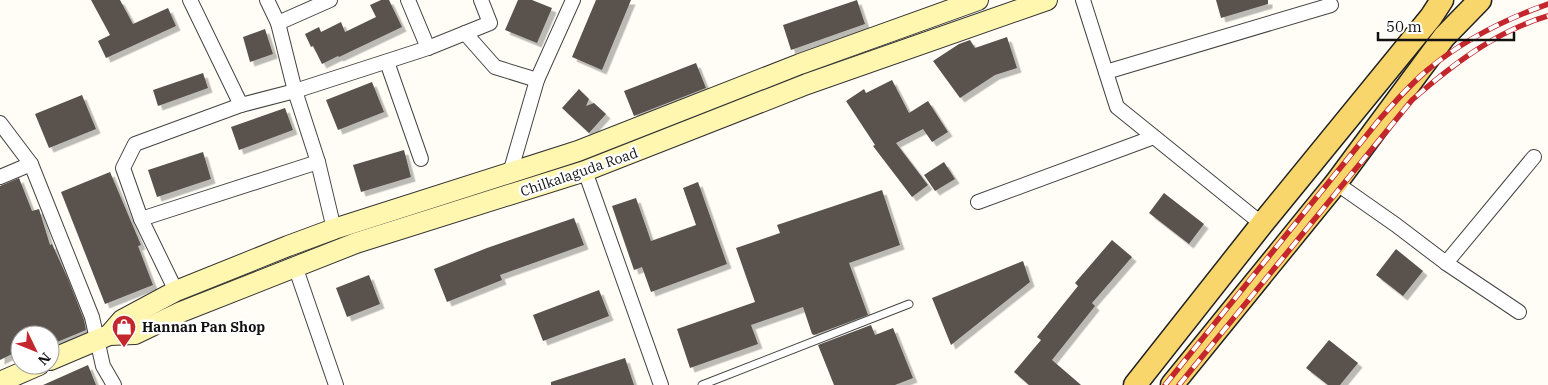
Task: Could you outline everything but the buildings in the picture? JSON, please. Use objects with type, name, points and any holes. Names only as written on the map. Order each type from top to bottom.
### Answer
[{"type":"main road","name":"Chilkalaguda Road","points":[[103,338],[122,320],[176,291],[334,229],[578,151],[800,64],[978,0]]},
{"type":"main road","name":"Chilkalaguda Road","points":[[60,356],[103,338],[135,334],[181,312],[356,243],[585,171],[807,84],[1047,0]]},
{"type":"main road","points":[[1135,385],[1262,224],[1431,17],[1442,0]]},
{"type":"main road","points":[[1172,385],[1336,183],[1444,37],[1480,0]]},
{"type":"main road","points":[[0,382],[16,375]]},
{"type":"street","points":[[190,0],[241,105]]},
{"type":"street","points":[[266,0],[278,23],[295,91],[318,162],[334,229]]},
{"type":"street","points":[[278,23],[330,0]]},
{"type":"street","points":[[408,0],[428,48]]},
{"type":"street","points":[[176,291],[141,220],[123,168],[135,144],[241,105],[295,91],[387,62],[490,23],[481,0]]},
{"type":"street","points":[[510,173],[537,80],[573,0]]},
{"type":"street","points":[[1083,0],[1117,107],[1262,224]]},
{"type":"street","points":[[1106,72],[1331,5]]},
{"type":"street","points":[[465,33],[495,67],[537,80]]},
{"type":"street","points":[[387,62],[420,159]]},
{"type":"street","points":[[0,123],[31,164],[92,317],[103,338],[103,366],[114,385]]},
{"type":"street","points":[[978,202],[1154,138]]},
{"type":"street","points":[[1446,263],[1534,157]]},
{"type":"street","points":[[141,220],[318,162]]},
{"type":"street","points":[[0,177],[31,164]]},
{"type":"street","points":[[585,171],[662,385]]},
{"type":"street","points":[[1336,183],[1446,263],[1519,312]]},
{"type":"street","points":[[295,266],[336,385]]},
{"type":"lane","points":[[702,385],[909,304]]},
{"type":"railway","points":[[1165,385],[1379,120],[1410,86],[1443,58],[1472,39],[1501,23],[1548,4]]},
{"type":"railway","points":[[1179,385],[1412,100],[1475,50],[1529,22],[1548,16]]},
{"type":"place","name":"Hannan Pan Shop","points":[[124,348]]}]
